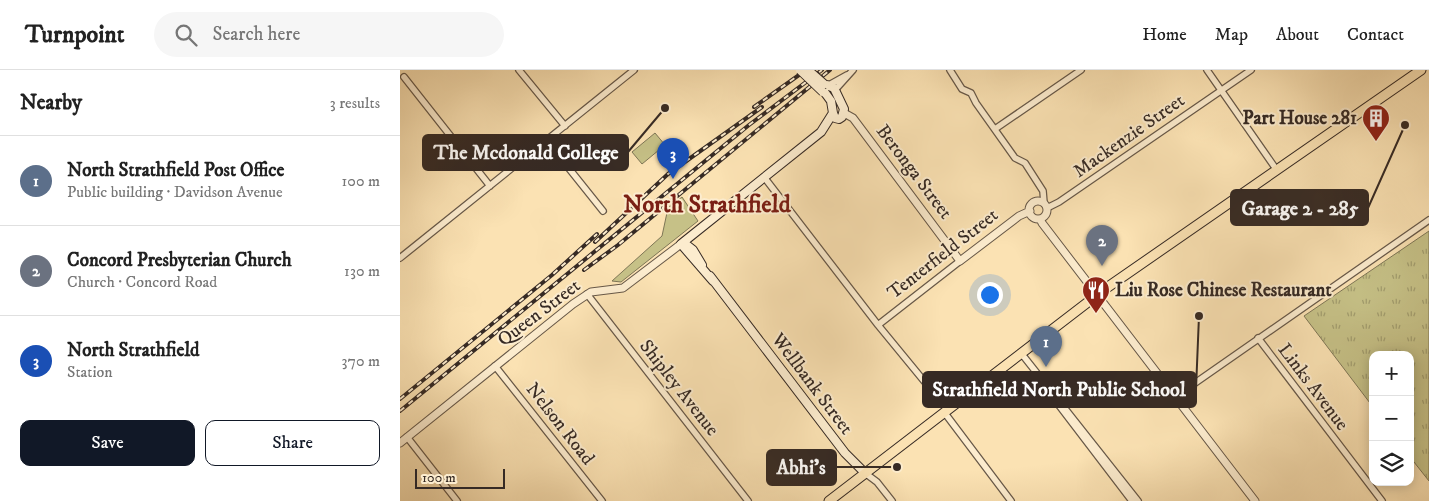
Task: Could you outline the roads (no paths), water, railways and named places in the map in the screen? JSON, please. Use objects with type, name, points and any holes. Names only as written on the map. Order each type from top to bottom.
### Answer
[{"type":"main road","points":[[800,70],[828,87],[831,101],[840,115]]},
{"type":"main road","points":[[808,70],[828,87],[840,115]]},
{"type":"main road","points":[[829,501],[1097,295],[1421,70]]},
{"type":"main road","name":"Queen Street","points":[[682,243],[821,132],[829,129],[840,115]]},
{"type":"main road","points":[[692,235],[693,250]]},
{"type":"main road","name":"Wellbank Street","points":[[682,243],[693,250],[713,280]]},
{"type":"main road","name":"Wellbank Street","points":[[682,243],[713,280],[845,453],[865,473]]},
{"type":"street","points":[[519,70],[565,126]]},
{"type":"street","points":[[400,258],[634,70]]},
{"type":"street","points":[[828,87],[853,70]]},
{"type":"street","points":[[950,70],[962,89],[971,93],[1015,158],[1025,163],[1043,191],[1047,213],[1040,219]]},
{"type":"street","points":[[995,129],[1080,70]]},
{"type":"street","points":[[1207,70],[1276,169]]},
{"type":"street","name":"Mackenzie Street","points":[[1045,205],[1059,202],[1251,70]]},
{"type":"street","points":[[404,77],[490,186]]},
{"type":"street","name":"Beronga Street","points":[[840,115],[854,118],[960,261]]},
{"type":"street","points":[[547,141],[603,211]]},
{"type":"street","points":[[764,178],[946,411],[1011,501]]},
{"type":"street","points":[[1045,205],[1035,202],[1031,206],[1030,211],[1035,218],[1040,219],[1255,501]]},
{"type":"street","name":"Tenterfield Street","points":[[878,325],[1019,216],[1030,211]]},
{"type":"street","points":[[1175,397],[1429,220]]},
{"type":"street","name":"Queen Street","points":[[400,443],[587,294],[624,288],[682,243]]},
{"type":"street","name":"Shipley Avenue","points":[[587,294],[748,501]]},
{"type":"street","name":"Links Avenue","points":[[1258,338],[1382,501]]},
{"type":"street","points":[[1021,353],[1132,501]]},
{"type":"street","points":[[1021,353],[1138,501]]},
{"type":"street","name":"Nelson Road","points":[[495,366],[602,501]]},
{"type":"street","points":[[407,437],[457,501]]},
{"type":"street","name":"Wellbank Street","points":[[865,473],[877,482],[892,501]]},
{"type":"railway","points":[[754,107],[806,70]]},
{"type":"railway","points":[[400,411],[749,125],[822,70]]},
{"type":"railway","points":[[584,270],[618,245],[830,70]]},
{"type":"railway","points":[[595,242],[668,174],[762,107]]},
{"type":"railway","points":[[400,399],[552,275],[597,234]]},
{"type":"place","name":"The Mcdonald College","points":[[665,108]]},
{"type":"place","name":"Garage 2 - 285","points":[[1405,125]]},
{"type":"place","name":"Part House 281","points":[[1376,142]]},
{"type":"place","name":"North Strathfield","points":[[673,179]]},
{"type":"place","name":"Concord Presbyterian Church","points":[[1102,266]]},
{"type":"place","name":"Liu Rose Chinese Restaurant","points":[[1096,314]]},
{"type":"place","name":"Strathfield North Public School","points":[[1199,316]]},
{"type":"place","name":"North Strathfield Post Office","points":[[1046,367]]},
{"type":"place","name":"Abhi's","points":[[897,467]]},
{"type":"district","name":"North Strathfield","points":[[707,205]]}]
